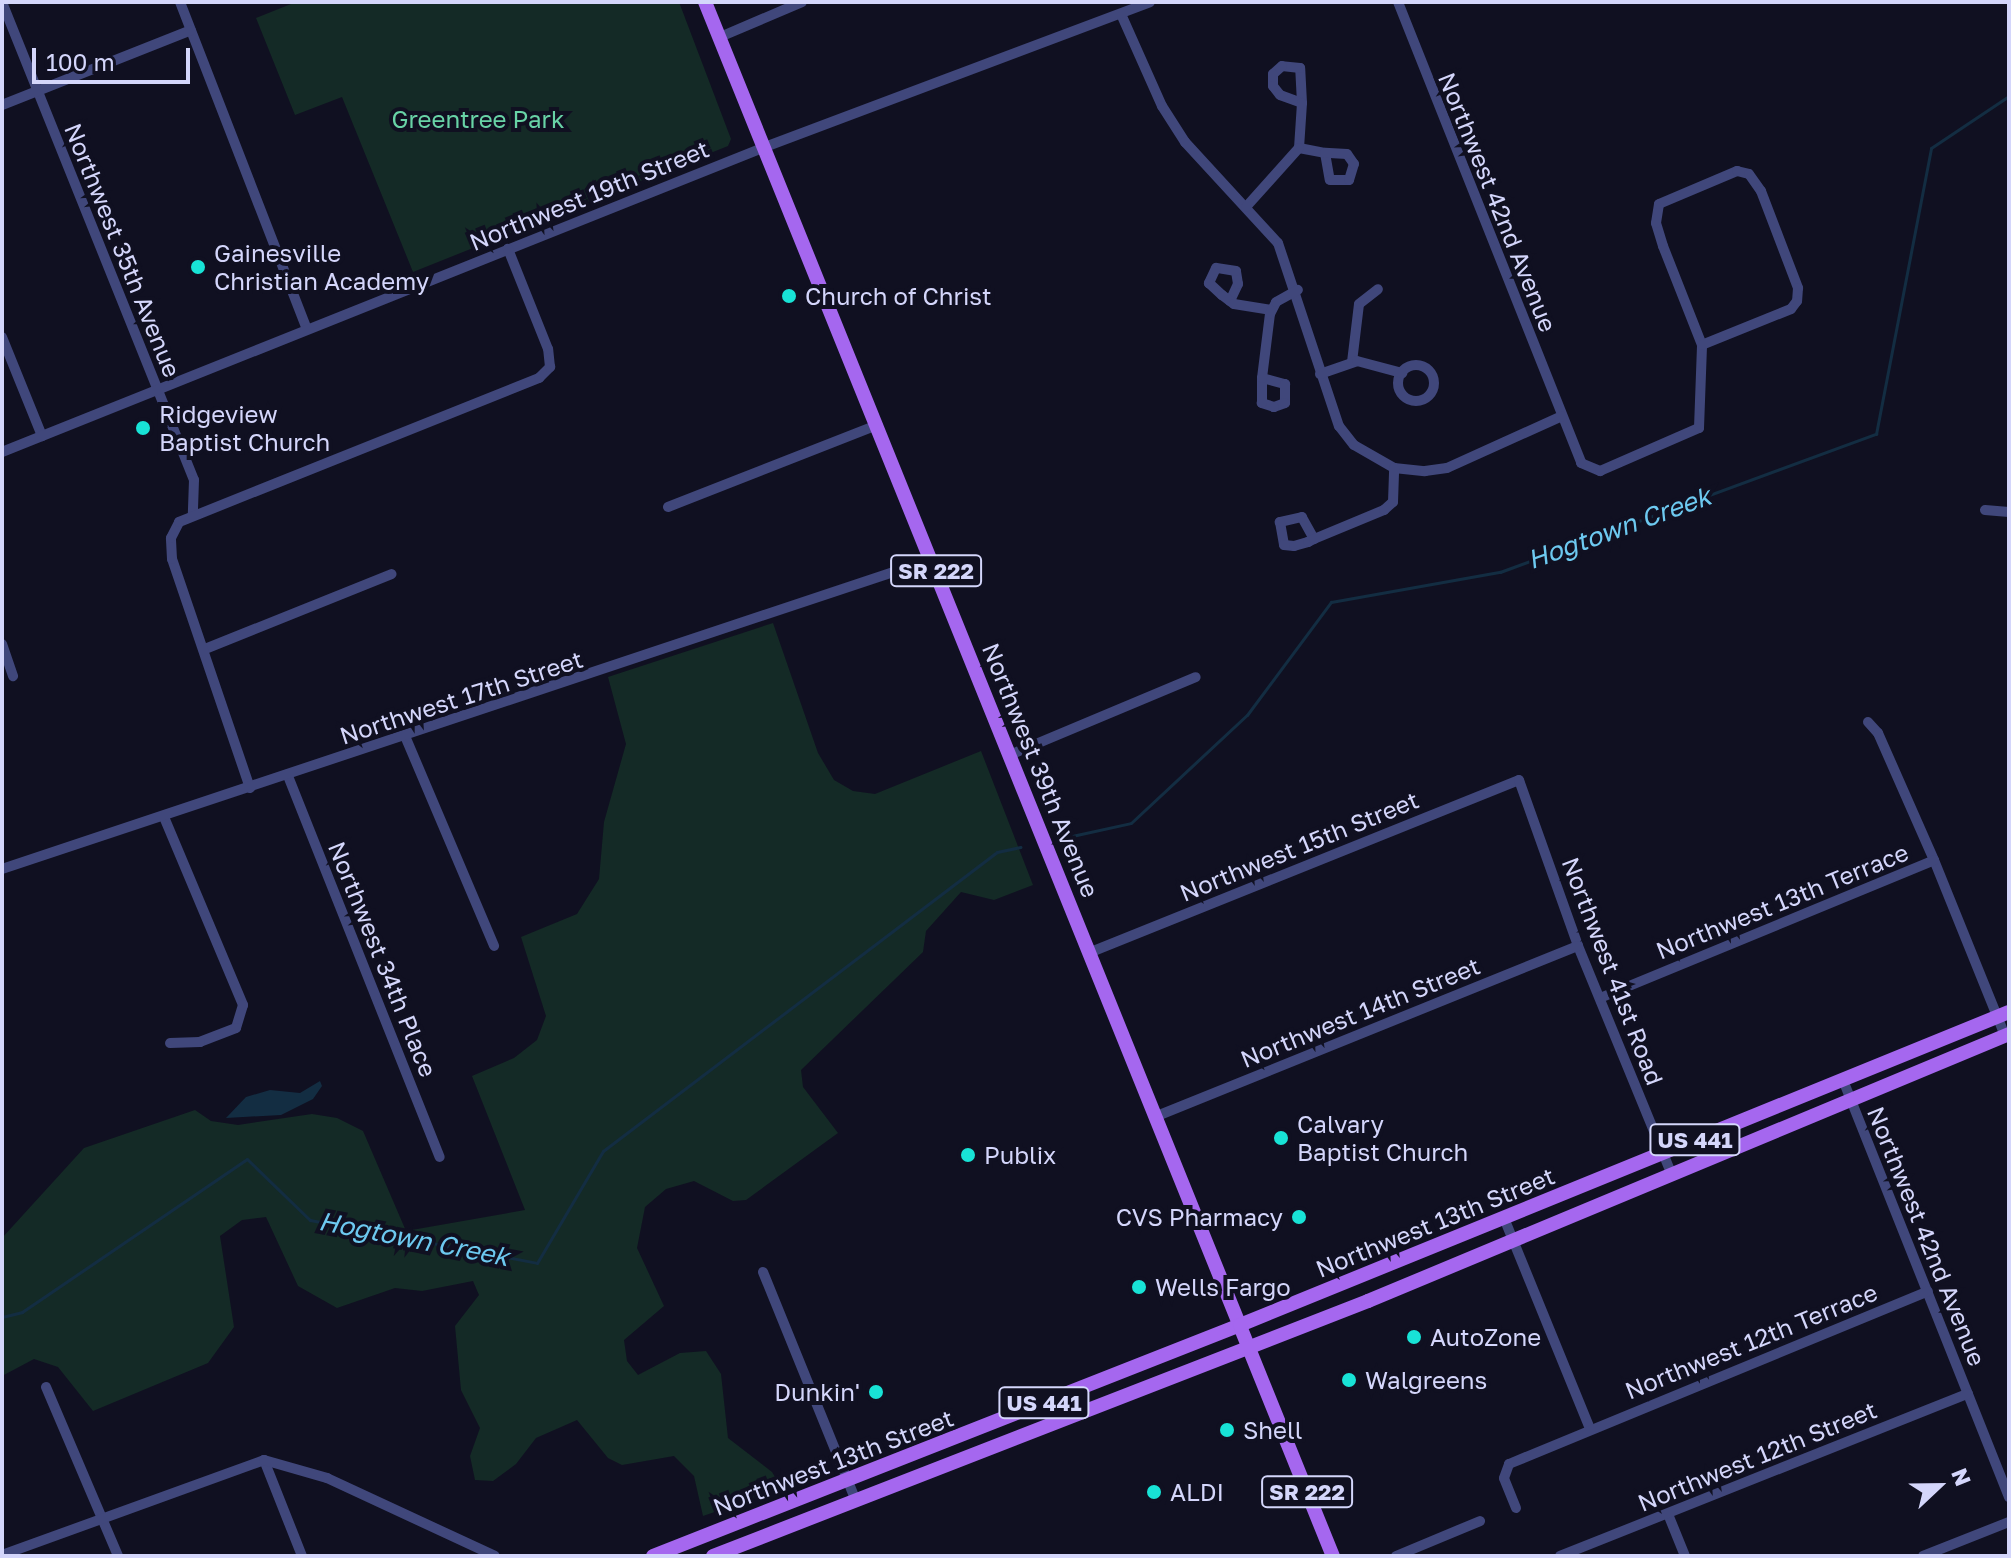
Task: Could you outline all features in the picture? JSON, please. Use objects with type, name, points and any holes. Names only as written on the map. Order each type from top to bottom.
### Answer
[{"type":"main road","name":"Northwest 39th Avenue","points":[[705,2],[1012,754],[1333,1556]]},
{"type":"main road","name":"Northwest 13th Street","points":[[653,1556],[1240,1325],[2003,1014]]},
{"type":"main road","name":"Northwest 13th Street","points":[[721,1555],[855,1499],[1248,1347],[2007,1035]]},
{"type":"street","name":"Northwest 35th Avenue","points":[[2,2],[194,480],[193,514]]},
{"type":"street","points":[[180,2],[307,329]]},
{"type":"street","points":[[720,37],[802,2]]},
{"type":"street","name":"Northwest 19th Street","points":[[2,452],[765,147],[1150,2]]},
{"type":"street","name":"Northwest 42nd Avenue","points":[[1398,2],[1581,463],[1591,471],[1699,428],[1702,345]]},
{"type":"street","points":[[1121,14],[1162,106],[1185,142],[1278,243],[1298,290],[1320,374],[1339,426],[1354,445],[1394,468],[1447,468],[1562,416]]},
{"type":"street","points":[[2,105],[191,30]]},
{"type":"street","points":[[1246,207],[1299,148],[1302,103]]},
{"type":"street","points":[[1299,148],[1325,153]]},
{"type":"street","points":[[1737,171],[1749,174],[1776,227],[1798,288],[1797,301],[1791,309],[1702,345],[1663,246],[1658,213],[1666,199],[1737,171]]},
{"type":"street","points":[[250,788],[172,559],[171,538],[179,522],[193,514],[539,378],[550,367],[548,349],[508,249]]},
{"type":"street","points":[[1352,362],[1359,304],[1378,289]]},
{"type":"street","points":[[1262,378],[1272,310],[1276,302],[1298,290]]},
{"type":"street","points":[[1230,301],[1272,310]]},
{"type":"street","points":[[2,337],[42,436]]},
{"type":"street","points":[[1320,374],[1352,362],[1384,365],[1402,373]]},
{"type":"street","points":[[668,507],[877,425]]},
{"type":"street","points":[[1314,539],[1384,510],[1393,502],[1394,468]]},
{"type":"street","points":[[1985,510],[2009,512]]},
{"type":"street","name":"Northwest 17th Street","points":[[2,869],[932,559]]},
{"type":"street","points":[[205,649],[392,574]]},
{"type":"street","points":[[3,648],[13,676]]},
{"type":"street","points":[[1012,754],[1196,677]]},
{"type":"street","points":[[1868,722],[1878,733],[2003,1014],[2007,1035]]},
{"type":"street","points":[[405,736],[494,946]]},
{"type":"street","name":"Northwest 34th Place","points":[[288,776],[440,1157]]},
{"type":"street","name":"Northwest 15th Street","points":[[1091,952],[1493,789],[1520,784]]},
{"type":"street","name":"Northwest 41st Road","points":[[1520,784],[1578,946],[1671,1173]]},
{"type":"street","points":[[164,817],[239,990],[241,1021],[236,1028],[200,1042],[170,1043]]},
{"type":"street","name":"Northwest 13th Terrace","points":[[1600,998],[1934,860]]},
{"type":"street","name":"Northwest 14th Street","points":[[1157,1116],[1578,946]]},
{"type":"street","name":"Northwest 42nd Avenue","points":[[1843,1080],[2009,1497]]},
{"type":"street","points":[[1504,1218],[1590,1429]]},
{"type":"street","points":[[763,1272],[855,1499]]},
{"type":"street","name":"Northwest 12th Terrace","points":[[1516,1508],[1504,1478],[1509,1464],[1928,1291]]},
{"type":"street","points":[[46,1387],[118,1556]]},
{"type":"street","name":"Northwest 12th Street","points":[[1560,1556],[1968,1394]]},
{"type":"street","points":[[264,1460],[302,1556]]},
{"type":"street","points":[[2,1555],[264,1460],[327,1478],[495,1556]]},
{"type":"street","points":[[1668,1514],[1685,1556]]},
{"type":"street","points":[[1396,1556],[1480,1521]]},
{"type":"street","points":[[1923,1556],[2009,1522]]},
{"type":"street","points":[[715,1531],[721,1555]]},
{"type":"green space","name":"Greentree Park","points":[[296,2],[679,2],[731,139],[728,146],[413,272],[342,97],[295,115],[256,18]]},
{"type":"green space","points":[[773,623],[818,753],[834,780],[853,791],[875,794],[981,751],[1033,885],[994,900],[961,892],[926,931],[923,952],[801,1070],[803,1087],[838,1133],[746,1200],[733,1201],[694,1181],[666,1189],[645,1207],[637,1248],[664,1306],[624,1340],[627,1361],[638,1375],[680,1353],[706,1351],[721,1374],[728,1438],[772,1472],[780,1485],[773,1492],[703,1516],[694,1476],[674,1456],[622,1465],[608,1458],[577,1420],[536,1438],[516,1464],[493,1481],[475,1480],[470,1456],[480,1428],[461,1390],[455,1326],[479,1295],[473,1281],[422,1291],[395,1288],[337,1308],[298,1286],[266,1217],[242,1220],[220,1236],[234,1327],[208,1363],[93,1411],[58,1367],[34,1359],[2,1376],[2,1238],[84,1148],[195,1110],[211,1121],[238,1125],[312,1114],[337,1118],[363,1131],[406,1231],[525,1210],[472,1076],[514,1058],[537,1040],[546,1016],[521,937],[577,914],[599,879],[604,822],[626,744],[608,677]]},
{"type":"water","points":[[320,1081],[322,1086],[313,1099],[281,1115],[226,1118],[246,1097],[270,1090],[300,1093]]},
{"type":"waterway","name":"Hogtown Creek","points":[[1072,836],[1131,823],[1247,715],[1331,602],[1500,572],[1876,434],[1931,148],[2009,96]]},
{"type":"waterway","name":"Hogtown Creek","points":[[2,1317],[22,1312],[247,1159],[310,1220],[537,1263],[603,1151],[997,852],[1020,847]]},
{"type":"place","name":"Gainesville Christian Academy","points":[[198,267]]},
{"type":"place","name":"Church of Christ","points":[[789,296]]},
{"type":"place","name":"Ridgeview Baptist Church","points":[[143,428]]},
{"type":"place","name":"Calvary Baptist Church","points":[[1281,1138]]},
{"type":"place","name":"Publix","points":[[968,1155]]},
{"type":"place","name":"CVS Pharmacy","points":[[1299,1217]]},
{"type":"place","name":"Wells Fargo","points":[[1139,1287]]},
{"type":"place","name":"AutoZone","points":[[1414,1337]]},
{"type":"place","name":"Walgreens","points":[[1349,1380]]},
{"type":"place","name":"Dunkin'","points":[[876,1392]]},
{"type":"place","name":"Shell","points":[[1227,1430]]},
{"type":"place","name":"ALDI","points":[[1154,1492]]}]
